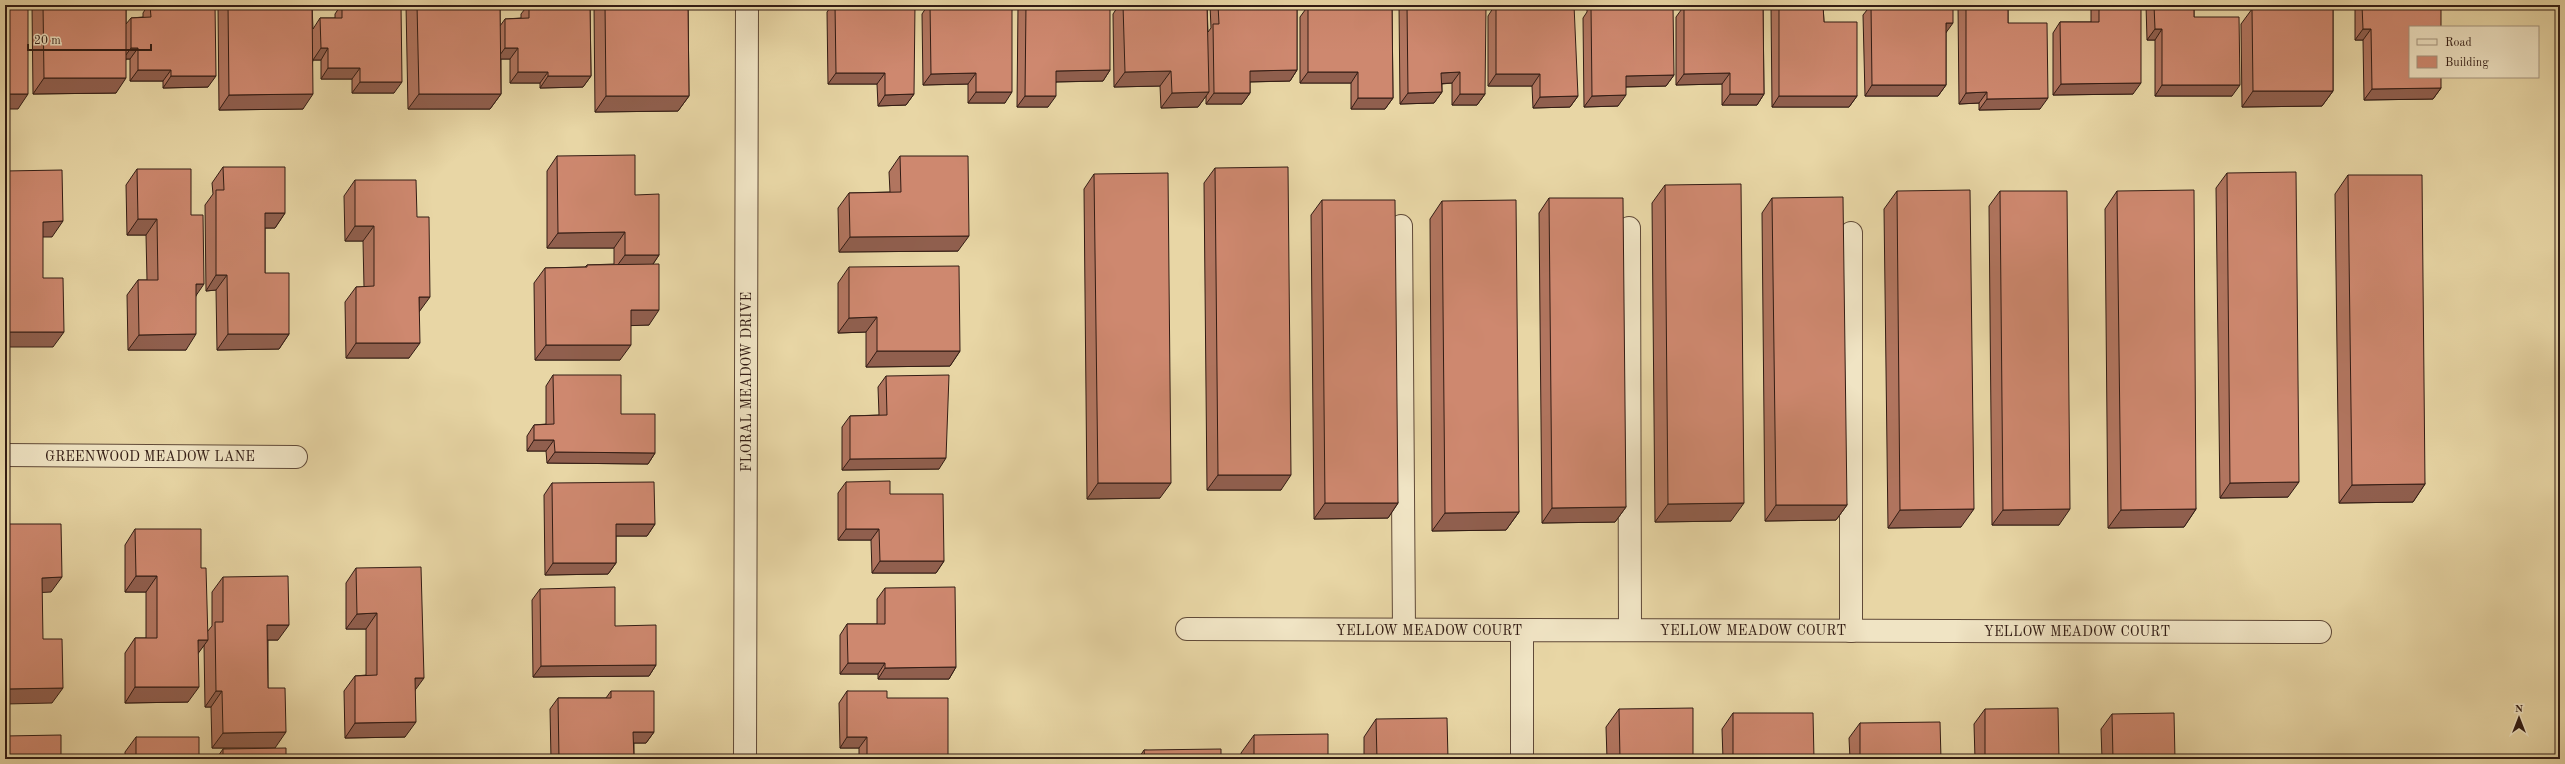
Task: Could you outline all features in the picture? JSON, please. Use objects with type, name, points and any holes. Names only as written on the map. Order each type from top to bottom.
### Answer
[{"type":"street","name":"FLORAL MEADOW DRIVE","points":[[745,759],[747,5]]},
{"type":"street","points":[[1401,226],[1404,629]]},
{"type":"street","points":[[1630,228],[1630,630]]},
{"type":"street","points":[[1851,233],[1851,631]]},
{"type":"street","name":"GREENWOOD MEADOW LANE","points":[[5,455],[296,457]]},
{"type":"street","name":"YELLOW MEADOW COURT","points":[[1187,629],[2320,632]]},
{"type":"street","points":[[1522,630],[1522,759]]},
{"type":"building","points":[[5,5],[28,5],[28,94],[5,94]]},
{"type":"building","points":[[43,5],[126,5],[126,78],[44,78]]},
{"type":"building","points":[[150,5],[215,5],[216,76],[171,76],[171,70],[138,70],[138,48],[131,48],[131,18],[151,17]]},
{"type":"building","points":[[228,5],[312,5],[313,94],[229,95]]},
{"type":"building","points":[[342,5],[401,5],[402,82],[360,82],[360,68],[328,68],[328,48],[321,48],[320,18],[342,18]]},
{"type":"building","points":[[417,5],[500,5],[501,94],[419,94]]},
{"type":"building","points":[[529,5],[590,5],[591,76],[548,76],[548,72],[518,72],[518,48],[505,48],[505,19],[529,18]]},
{"type":"building","points":[[605,5],[688,5],[689,96],[606,96]]},
{"type":"building","points":[[835,5],[915,5],[914,94],[885,95],[885,73],[836,73]]},
{"type":"building","points":[[930,5],[1012,5],[1012,92],[976,92],[976,73],[931,74]]},
{"type":"building","points":[[1026,5],[1110,5],[1110,70],[1056,71],[1056,96],[1025,96]]},
{"type":"building","points":[[1123,5],[1207,5],[1209,92],[1172,93],[1171,71],[1125,72]]},
{"type":"building","points":[[1218,5],[1297,5],[1297,70],[1250,71],[1250,93],[1214,93],[1213,24],[1219,24]]},
{"type":"building","points":[[1392,5],[1393,98],[1358,98],[1358,72],[1308,72],[1308,6]]},
{"type":"building","points":[[1407,5],[1486,6],[1485,94],[1460,94],[1460,72],[1441,73],[1442,92],[1408,93]]},
{"type":"building","points":[[1496,5],[1574,5],[1578,96],[1540,97],[1540,74],[1496,74]]},
{"type":"building","points":[[1595,5],[1638,5],[1638,7],[1673,6],[1674,75],[1626,76],[1626,95],[1592,96],[1591,7],[1595,7]]},
{"type":"building","points":[[1763,5],[1764,94],[1730,94],[1730,73],[1684,74],[1684,6]]},
{"type":"building","points":[[1779,5],[1823,5],[1824,22],[1857,22],[1857,96],[1779,96]]},
{"type":"building","points":[[1871,5],[1953,5],[1953,23],[1946,23],[1946,85],[1872,85]]},
{"type":"building","points":[[1966,5],[2008,5],[2008,23],[2047,23],[2048,98],[1987,99],[1987,92],[1966,93]]},
{"type":"building","points":[[2099,5],[2141,5],[2141,83],[2061,84],[2060,22],[2099,22]]},
{"type":"building","points":[[2154,5],[2194,5],[2194,17],[2239,17],[2240,85],[2162,85],[2162,29],[2155,29]]},
{"type":"building","points":[[2290,5],[2333,5],[2333,91],[2253,91],[2252,9],[2290,8]]},
{"type":"building","points":[[2362,5],[2441,7],[2441,26],[2409,26],[2409,78],[2441,78],[2441,88],[2372,89],[2371,29],[2363,29]]},
{"type":"building","points":[[635,155],[635,195],[659,194],[659,255],[625,255],[625,232],[558,233],[557,156]]},
{"type":"building","points":[[900,156],[968,156],[969,236],[850,237],[849,193],[901,192]]},
{"type":"building","points":[[223,167],[285,167],[285,213],[265,213],[265,273],[289,273],[289,334],[228,334],[227,275],[216,275],[216,190],[224,190]]},
{"type":"building","points":[[1288,167],[1291,475],[1218,475],[1215,168]]},
{"type":"building","points":[[137,169],[191,169],[191,215],[203,215],[204,284],[196,284],[196,334],[139,335],[138,280],[158,280],[157,219],[138,219]]},
{"type":"building","points":[[62,170],[63,221],[43,222],[43,278],[63,278],[64,332],[5,332],[5,171]]},
{"type":"building","points":[[2296,172],[2299,482],[2230,483],[2227,173]]},
{"type":"building","points":[[1168,173],[1171,483],[1098,483],[1094,174]]},
{"type":"building","points":[[2348,175],[2422,175],[2425,484],[2352,485]]},
{"type":"building","points":[[355,180],[416,180],[417,217],[429,217],[430,297],[419,297],[420,343],[356,343],[356,287],[374,286],[374,226],[355,226]]},
{"type":"building","points":[[1741,184],[1744,503],[1668,504],[1665,185]]},
{"type":"building","points":[[1970,190],[1974,509],[1900,510],[1897,191]]},
{"type":"building","points":[[2194,190],[2196,509],[2121,510],[2117,191]]},
{"type":"building","points":[[2000,191],[2067,191],[2070,509],[2003,510]]},
{"type":"building","points":[[1843,197],[1847,505],[1776,505],[1772,198]]},
{"type":"building","points":[[1549,198],[1623,198],[1626,507],[1552,508]]},
{"type":"building","points":[[1322,200],[1395,200],[1398,503],[1325,503]]},
{"type":"building","points":[[1516,200],[1519,512],[1445,513],[1442,201]]},
{"type":"building","points":[[659,264],[659,310],[631,310],[631,345],[546,345],[545,268],[587,267],[587,265]]},
{"type":"building","points":[[959,266],[960,351],[877,351],[877,317],[849,318],[849,267]]},
{"type":"building","points":[[553,375],[621,375],[621,414],[655,414],[655,453],[555,452],[554,440],[534,440],[534,425],[554,424]]},
{"type":"building","points":[[949,375],[946,458],[850,459],[850,416],[887,415],[886,376]]},
{"type":"building","points":[[890,481],[890,494],[943,494],[944,561],[880,561],[879,529],[846,529],[846,482]]},
{"type":"building","points":[[654,482],[655,524],[616,524],[616,563],[553,563],[552,483]]},
{"type":"building","points":[[5,524],[61,524],[62,577],[42,578],[43,639],[62,639],[63,688],[5,689]]},
{"type":"building","points":[[135,529],[201,529],[201,568],[206,568],[208,640],[198,640],[199,687],[135,687],[135,638],[157,638],[157,576],[136,576]]},
{"type":"building","points":[[421,567],[424,678],[415,678],[416,722],[355,723],[355,676],[377,675],[377,613],[357,614],[356,568]]},
{"type":"building","points":[[288,576],[289,625],[267,625],[268,688],[285,688],[286,732],[223,733],[222,691],[216,691],[215,622],[223,622],[223,577]]},
{"type":"building","points":[[615,587],[615,626],[656,625],[656,665],[541,666],[540,589]]},
{"type":"building","points":[[955,587],[956,667],[885,668],[885,663],[848,663],[847,624],[885,624],[885,588]]},
{"type":"building","points":[[611,691],[654,691],[654,732],[633,732],[634,759],[559,759],[558,698],[611,698]]},
{"type":"building","points":[[847,691],[887,691],[887,698],[948,698],[948,759],[867,759],[867,737],[847,737]]},
{"type":"building","points":[[1693,708],[1693,759],[1620,759],[1619,709]]},
{"type":"building","points":[[2058,708],[2059,759],[1985,759],[1985,709]]},
{"type":"building","points":[[1733,713],[1813,713],[1814,759],[1733,759]]},
{"type":"building","points":[[2174,713],[2175,759],[2113,759],[2112,714]]},
{"type":"building","points":[[1447,718],[1448,759],[1377,759],[1376,719]]},
{"type":"building","points":[[1940,722],[1941,759],[1860,759],[1860,723]]},
{"type":"building","points":[[1328,734],[1328,759],[1254,759],[1254,735]]},
{"type":"building","points":[[61,735],[61,759],[5,759],[5,736]]},
{"type":"building","points":[[136,737],[199,737],[199,759],[136,759]]},
{"type":"building","points":[[286,748],[286,759],[223,759],[223,749]]},
{"type":"building","points":[[1221,749],[1221,759],[1145,759],[1144,750]]},
{"type":"building","points":[[2295,758],[2295,759],[2266,759]]},
{"type":"building","points":[[2409,758],[2409,759],[2342,759]]}]
